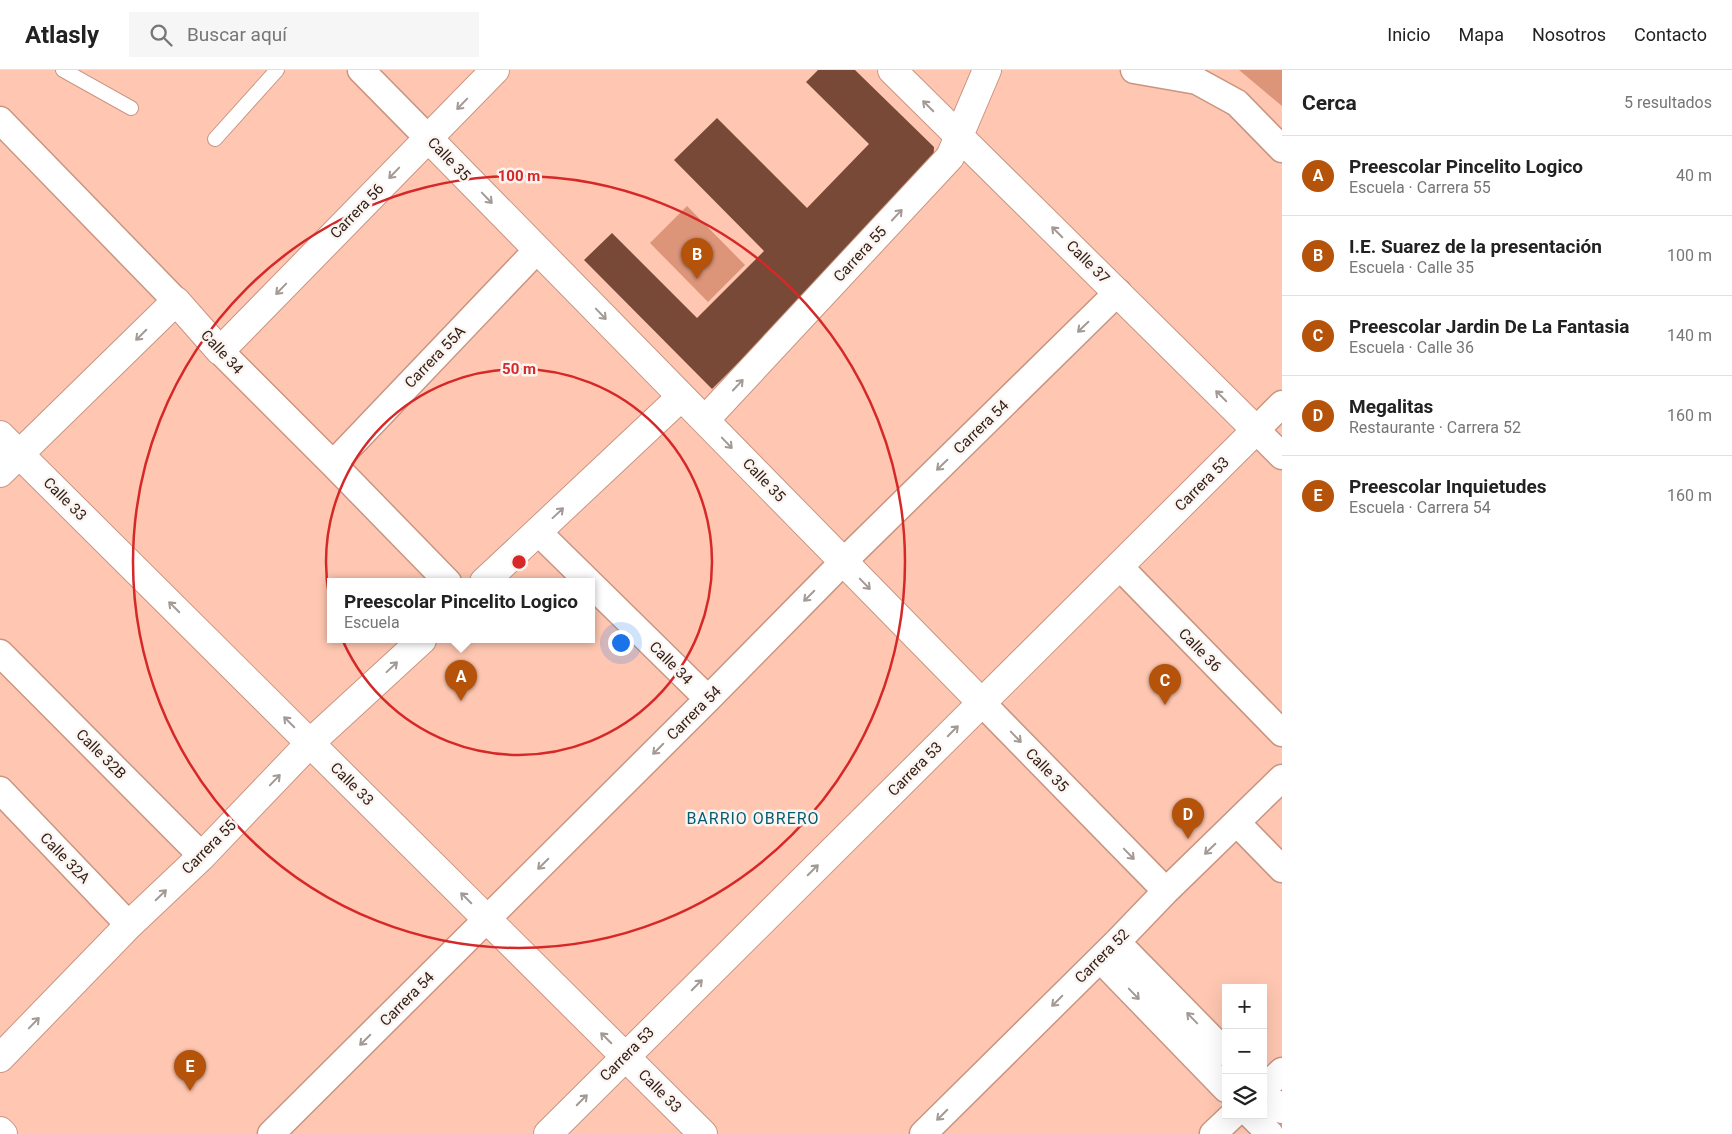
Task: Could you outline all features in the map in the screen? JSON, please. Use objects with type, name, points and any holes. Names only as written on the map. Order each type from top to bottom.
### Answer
[{"type":"street","name":"Calle 35","points":[[361,70],[1166,891]]},
{"type":"street","name":"Carrera 56","points":[[220,352],[495,70]]},
{"type":"street","name":"Calle 37","points":[[892,70],[1282,456]]},
{"type":"street","name":"Carrera 55","points":[[705,420],[950,157],[987,70]]},
{"type":"street","points":[[1134,70],[1197,81],[1237,103],[1282,149]]},
{"type":"street","name":"Calle 34","points":[[0,120],[176,301],[220,352],[444,578]]},
{"type":"street","name":"Carrera 55A","points":[[333,464],[537,250]]},
{"type":"street","name":"Carrera 54","points":[[271,1134],[843,562],[1118,292]]},
{"type":"street","points":[[0,473],[176,301]]},
{"type":"street","points":[[488,578],[681,396]]},
{"type":"street","name":"Carrera 53","points":[[548,1134],[1282,404]]},
{"type":"street","name":"Calle 33","points":[[0,435],[703,1134]]},
{"type":"street","name":"Calle 34","points":[[538,532],[585,578]]},
{"type":"street","name":"Calle 36","points":[[1119,566],[1282,733]]},
{"type":"street","name":"Calle 34","points":[[595,588],[708,699]]},
{"type":"street","name":"Carrera 55","points":[[0,1058],[129,926],[202,856],[310,743],[419,643]]},
{"type":"street","name":"Calle 32B","points":[[0,653],[202,856]]},
{"type":"street","name":"Carrera 52","points":[[923,1134],[1282,778]]},
{"type":"street","name":"Calle 32A","points":[[0,790],[129,926]]},
{"type":"street","points":[[1236,823],[1282,869]]},
{"type":"street","points":[[1108,950],[1222,1050]]},
{"type":"street","points":[[1108,950],[1222,1084]]},
{"type":"street","points":[[1267,1086],[1282,1071]]},
{"type":"street","points":[[1267,1094],[1282,1110]]},
{"type":"street","points":[[1213,1134],[1229,1119]]},
{"type":"street","points":[[1256,1119],[1270,1134]]},
{"type":"street","points":[[0,1131],[3,1134]]},
{"type":"lane","points":[[63,70],[131,108]]},
{"type":"lane","points":[[215,139],[276,70]]},
{"type":"shaded area","points":[[1239,70],[1282,70],[1282,106]]},
{"type":"shaded area","points":[[687,206],[745,265],[708,302],[650,243]]},
{"type":"building","points":[[818,70],[855,70],[934,147],[933,169],[712,389],[584,260],[612,233],[697,318],[764,251],[674,160],[717,118],[807,208],[869,144],[806,82]]},
{"type":"place","name":"I.E. Suarez de la presentación","points":[[697,279]]},
{"type":"place","name":"Preescolar Pincelito Logico","points":[[461,701]]},
{"type":"place","name":"Preescolar Jardin De La Fantasia","points":[[1165,705]]},
{"type":"place","name":"Megalitas","points":[[1188,839]]},
{"type":"place","name":"Preescolar Inquietudes","points":[[190,1091]]},
{"type":"district","name":"BARRIO OBRERO","points":[[753,818]]}]
